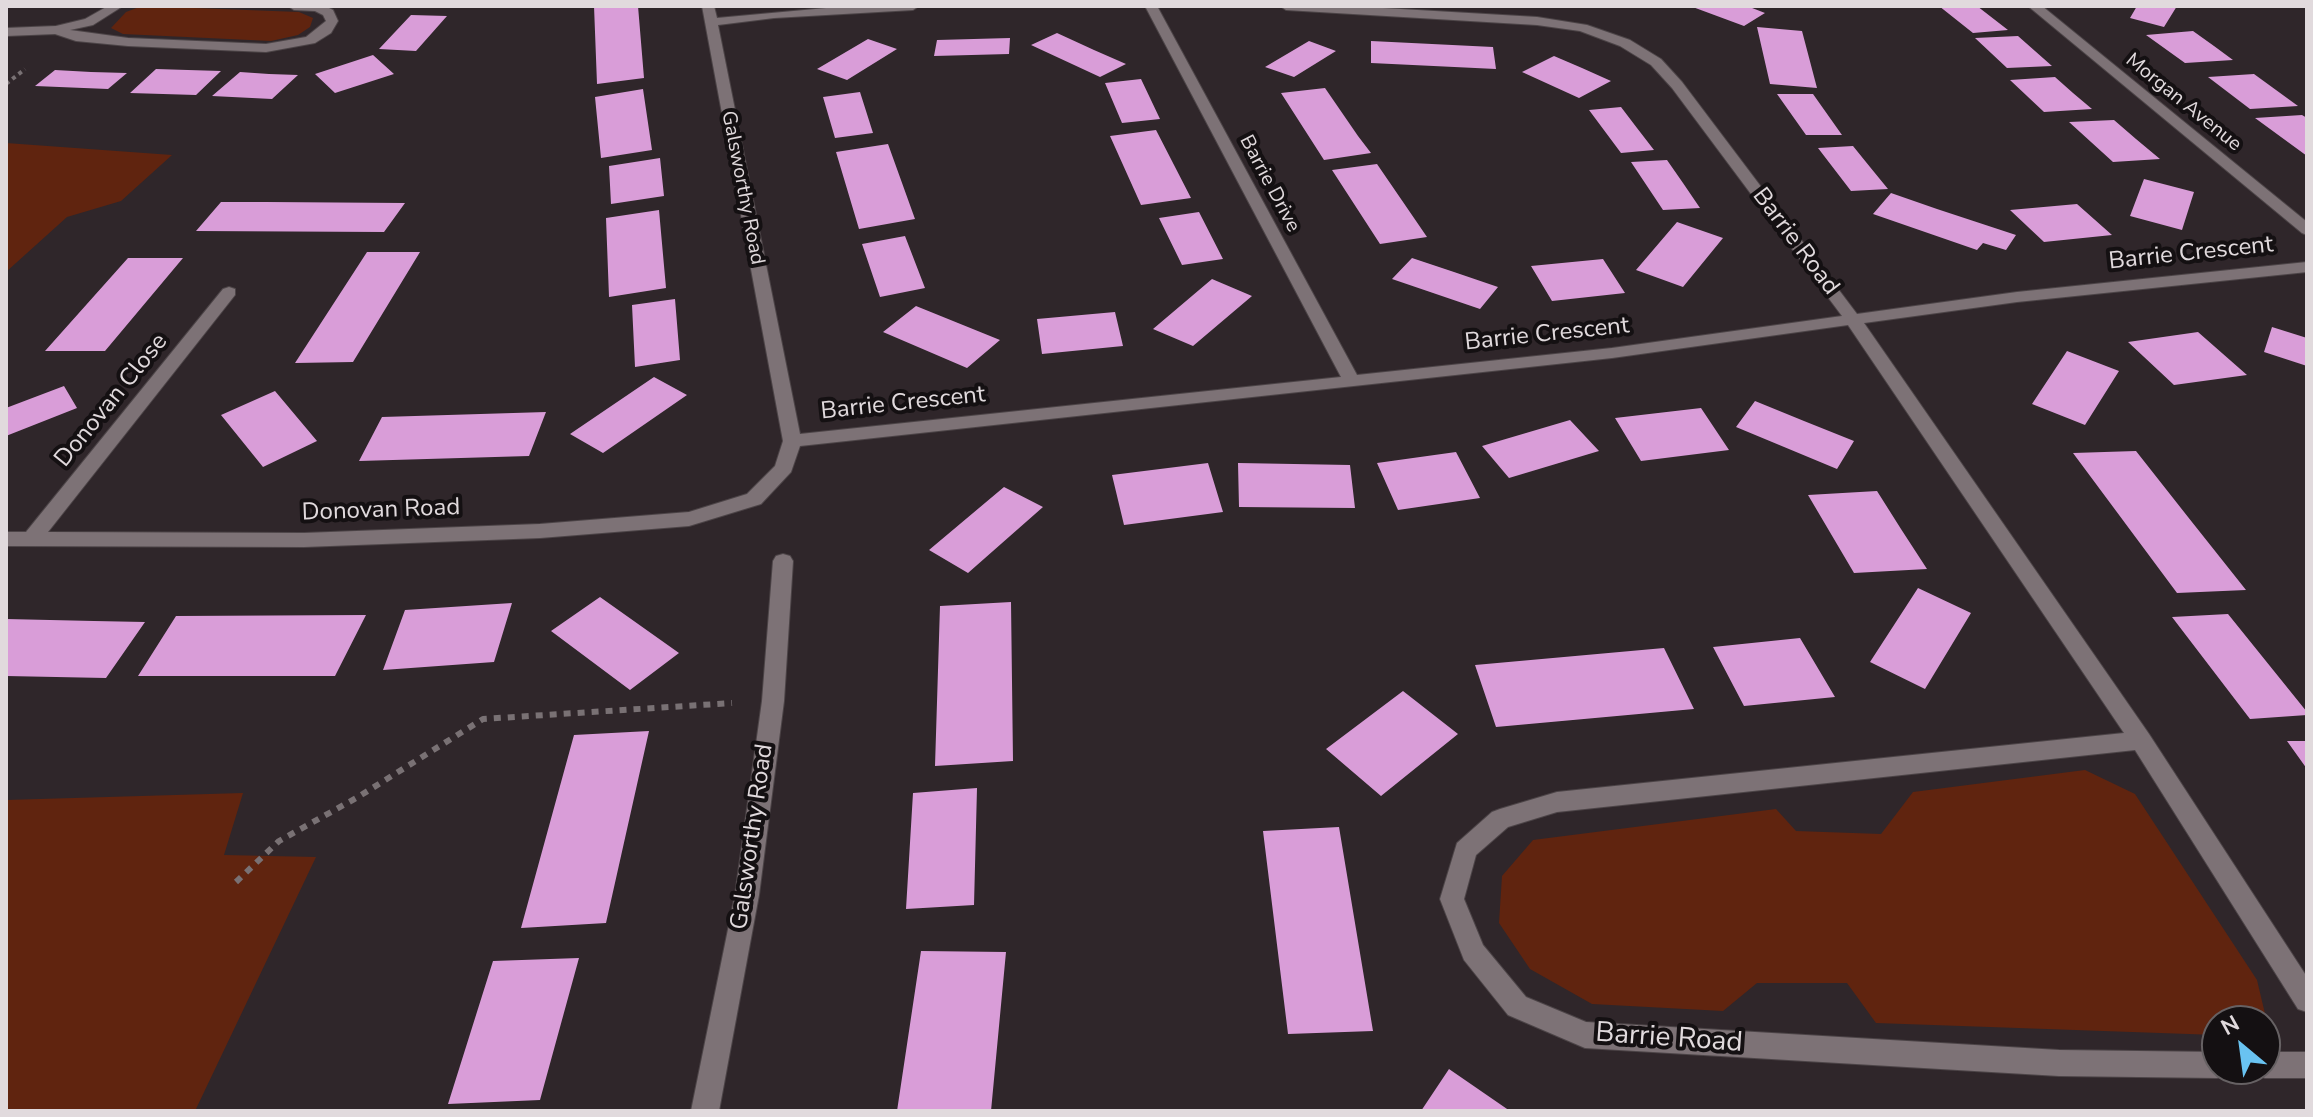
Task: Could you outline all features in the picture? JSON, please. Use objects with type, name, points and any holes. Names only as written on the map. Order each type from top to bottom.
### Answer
[{"type":"street","points":[[6,32],[56,30],[89,22],[117,6]]},
{"type":"street","points":[[56,30],[76,37],[128,42],[266,48],[310,40],[326,30],[332,21],[329,13],[318,7],[294,6]]},
{"type":"street","points":[[710,14],[913,6]]},
{"type":"street","name":"Barrie Drive","points":[[1151,6],[1352,381]]},
{"type":"street","name":"Barrie Road","points":[[1286,6],[1537,21],[1582,28],[1625,43],[1656,62],[1677,85],[1853,320],[2141,740],[2307,1000]]},
{"type":"street","name":"Morgan Avenue","points":[[2034,6],[2307,230]]},
{"type":"street","name":"Galsworthy Road","points":[[710,14],[792,441]]},
{"type":"street","name":"Barrie Crescent","points":[[792,441],[1612,353],[2157,280],[2307,267]]},
{"type":"street","name":"Donovan Close","points":[[31,540],[229,292]]},
{"type":"street","name":"Donovan Road","points":[[6,539],[304,540],[540,531],[689,519],[754,499],[784,468],[792,441]]},
{"type":"street","name":"Galsworthy Road","points":[[705,1111],[747,895],[773,701],[783,561]]},
{"type":"street","name":"Barrie Road","points":[[2141,740],[1557,802],[1500,819],[1465,850],[1452,899],[1473,952],[1517,1006],[1585,1035],[2059,1063],[2201,1065]]},
{"type":"street","points":[[2281,1065],[2307,1065]]},
{"type":"path","points":[[236,882],[279,841],[358,797],[483,719],[773,701]]},
{"type":"shaded area","points":[[142,6],[299,12],[313,18],[310,27],[298,35],[271,41],[123,34],[111,28],[126,12]]},
{"type":"shaded area","points":[[6,143],[172,155],[121,201],[67,217],[6,272]]},
{"type":"shaded area","points":[[2085,770],[2135,794],[2257,980],[2263,1005],[2201,1005],[2201,1034],[1876,1023],[1847,983],[1757,983],[1723,1011],[1592,1004],[1530,969],[1499,923],[1502,876],[1533,840],[1776,809],[1796,831],[1881,834],[1913,792]]},
{"type":"shaded area","points":[[243,793],[224,855],[316,857],[195,1111],[6,1111],[6,800]]},
{"type":"building","points":[[594,6],[638,6],[644,78],[597,84]]},
{"type":"building","points":[[1690,6],[1747,6],[1765,13],[1744,26]]},
{"type":"building","points":[[1939,6],[1977,6],[2008,30],[1973,33]]},
{"type":"building","points":[[2137,6],[2177,6],[2164,27],[2130,18]]},
{"type":"building","points":[[411,15],[447,16],[416,51],[379,49]]},
{"type":"building","points":[[1757,27],[1802,31],[1817,88],[1770,84]]},
{"type":"building","points":[[2193,31],[2233,60],[2185,63],[2146,35]]},
{"type":"building","points":[[1057,33],[1126,64],[1100,77],[1031,45]]},
{"type":"building","points":[[2018,36],[2052,66],[2007,68],[1975,38]]},
{"type":"building","points":[[1010,38],[1009,54],[934,56],[937,40]]},
{"type":"building","points":[[868,39],[897,49],[847,80],[817,69]]},
{"type":"building","points":[[1309,41],[1336,51],[1294,77],[1265,67]]},
{"type":"building","points":[[1371,41],[1493,47],[1496,69],[1371,63]]},
{"type":"building","points":[[373,55],[394,74],[335,93],[315,74]]},
{"type":"building","points":[[1554,56],[1611,81],[1579,98],[1522,72]]},
{"type":"building","points":[[156,69],[221,71],[196,95],[130,93]]},
{"type":"building","points":[[55,70],[127,73],[108,89],[35,86]]},
{"type":"building","points":[[240,72],[298,75],[272,99],[212,96]]},
{"type":"building","points":[[2254,74],[2298,106],[2250,109],[2208,77]]},
{"type":"building","points":[[2055,77],[2092,109],[2044,112],[2010,80]]},
{"type":"building","points":[[1141,79],[1160,119],[1122,123],[1105,83]]},
{"type":"building","points":[[1325,88],[1371,153],[1324,160],[1281,93]]},
{"type":"building","points":[[643,89],[652,150],[601,158],[595,97]]},
{"type":"building","points":[[860,92],[873,133],[835,138],[823,97]]},
{"type":"building","points":[[1777,94],[1813,94],[1842,135],[1806,135]]},
{"type":"building","points":[[1621,107],[1654,150],[1621,153],[1589,110]]},
{"type":"building","points":[[2302,115],[2307,118],[2307,156],[2255,118]]},
{"type":"building","points":[[2114,120],[2160,159],[2113,162],[2069,122]]},
{"type":"building","points":[[1156,130],[1191,198],[1141,205],[1110,136]]},
{"type":"building","points":[[888,144],[915,219],[859,229],[836,152]]},
{"type":"building","points":[[1853,146],[1888,189],[1851,191],[1818,148]]},
{"type":"building","points":[[660,158],[664,196],[611,204],[609,166]]},
{"type":"building","points":[[1667,160],[1700,208],[1663,210],[1631,162]]},
{"type":"building","points":[[1377,164],[1427,237],[1380,244],[1332,170]]},
{"type":"building","points":[[2144,179],[2194,192],[2182,230],[2130,216]]},
{"type":"building","points":[[1891,193],[2016,235],[2006,250],[1983,243],[1977,250],[1873,214]]},
{"type":"building","points":[[221,202],[405,203],[384,232],[196,231]]},
{"type":"building","points":[[2077,204],[2112,235],[2044,242],[2010,210]]},
{"type":"building","points":[[659,210],[666,288],[609,297],[606,218]]},
{"type":"building","points":[[1199,212],[1223,259],[1182,265],[1159,218]]},
{"type":"building","points":[[1677,222],[1723,238],[1683,287],[1636,270]]},
{"type":"building","points":[[905,236],[925,288],[880,297],[862,244]]},
{"type":"building","points":[[367,252],[420,252],[353,362],[295,363]]},
{"type":"building","points":[[128,258],[183,258],[105,351],[45,351]]},
{"type":"building","points":[[1412,258],[1498,287],[1480,309],[1392,279]]},
{"type":"building","points":[[1603,259],[1625,293],[1552,301],[1531,266]]},
{"type":"building","points":[[1212,279],[1252,296],[1193,346],[1153,329]]},
{"type":"building","points":[[675,299],[680,360],[635,367],[632,305]]},
{"type":"building","points":[[916,306],[1000,340],[967,368],[883,332]]},
{"type":"building","points":[[1115,312],[1123,346],[1042,354],[1037,319]]},
{"type":"building","points":[[2272,327],[2307,338],[2307,366],[2264,352]]},
{"type":"building","points":[[2198,332],[2247,375],[2174,385],[2128,342]]},
{"type":"building","points":[[2067,351],[2119,371],[2085,425],[2032,404]]},
{"type":"building","points":[[654,377],[687,395],[603,453],[570,434]]},
{"type":"building","points":[[64,386],[77,408],[6,436],[6,408]]},
{"type":"building","points":[[275,391],[317,441],[263,467],[221,415]]},
{"type":"building","points":[[1755,401],[1854,441],[1837,469],[1736,427]]},
{"type":"building","points":[[1701,408],[1729,450],[1641,461],[1615,418]]},
{"type":"building","points":[[546,412],[529,456],[359,461],[382,417]]},
{"type":"building","points":[[1570,420],[1599,451],[1509,478],[1482,446]]},
{"type":"building","points":[[2136,451],[2246,590],[2177,593],[2073,453]]},
{"type":"building","points":[[1456,452],[1480,498],[1398,510],[1377,463]]},
{"type":"building","points":[[1208,463],[1223,512],[1124,525],[1112,475]]},
{"type":"building","points":[[1238,463],[1350,465],[1355,508],[1239,507]]},
{"type":"building","points":[[1004,487],[1043,507],[968,573],[929,550]]},
{"type":"building","points":[[1877,491],[1927,569],[1854,573],[1808,495]]},
{"type":"building","points":[[1918,588],[1971,613],[1925,689],[1870,662]]},
{"type":"building","points":[[600,597],[679,653],[630,690],[551,631]]},
{"type":"building","points":[[1011,602],[1013,761],[935,766],[940,606]]},
{"type":"building","points":[[512,603],[494,662],[383,670],[405,610]]},
{"type":"building","points":[[2228,614],[2307,715],[2250,719],[2172,617]]},
{"type":"building","points":[[366,615],[335,676],[138,676],[176,616]]},
{"type":"building","points":[[6,619],[145,622],[106,678],[6,676]]},
{"type":"building","points":[[1800,638],[1835,697],[1744,706],[1713,647]]},
{"type":"building","points":[[1664,648],[1694,709],[1496,727],[1475,665]]},
{"type":"building","points":[[1403,691],[1458,734],[1381,796],[1326,749]]},
{"type":"building","points":[[649,731],[606,923],[521,928],[574,735]]},
{"type":"building","points":[[2287,741],[2307,741],[2307,769]]},
{"type":"building","points":[[977,788],[974,905],[906,909],[913,793]]},
{"type":"building","points":[[1339,827],[1373,1031],[1288,1034],[1263,831]]},
{"type":"building","points":[[921,951],[1006,952],[991,1111],[897,1111]]},
{"type":"building","points":[[579,958],[540,1100],[448,1104],[493,961]]},
{"type":"building","points":[[1449,1069],[1510,1111],[1421,1111]]}]
